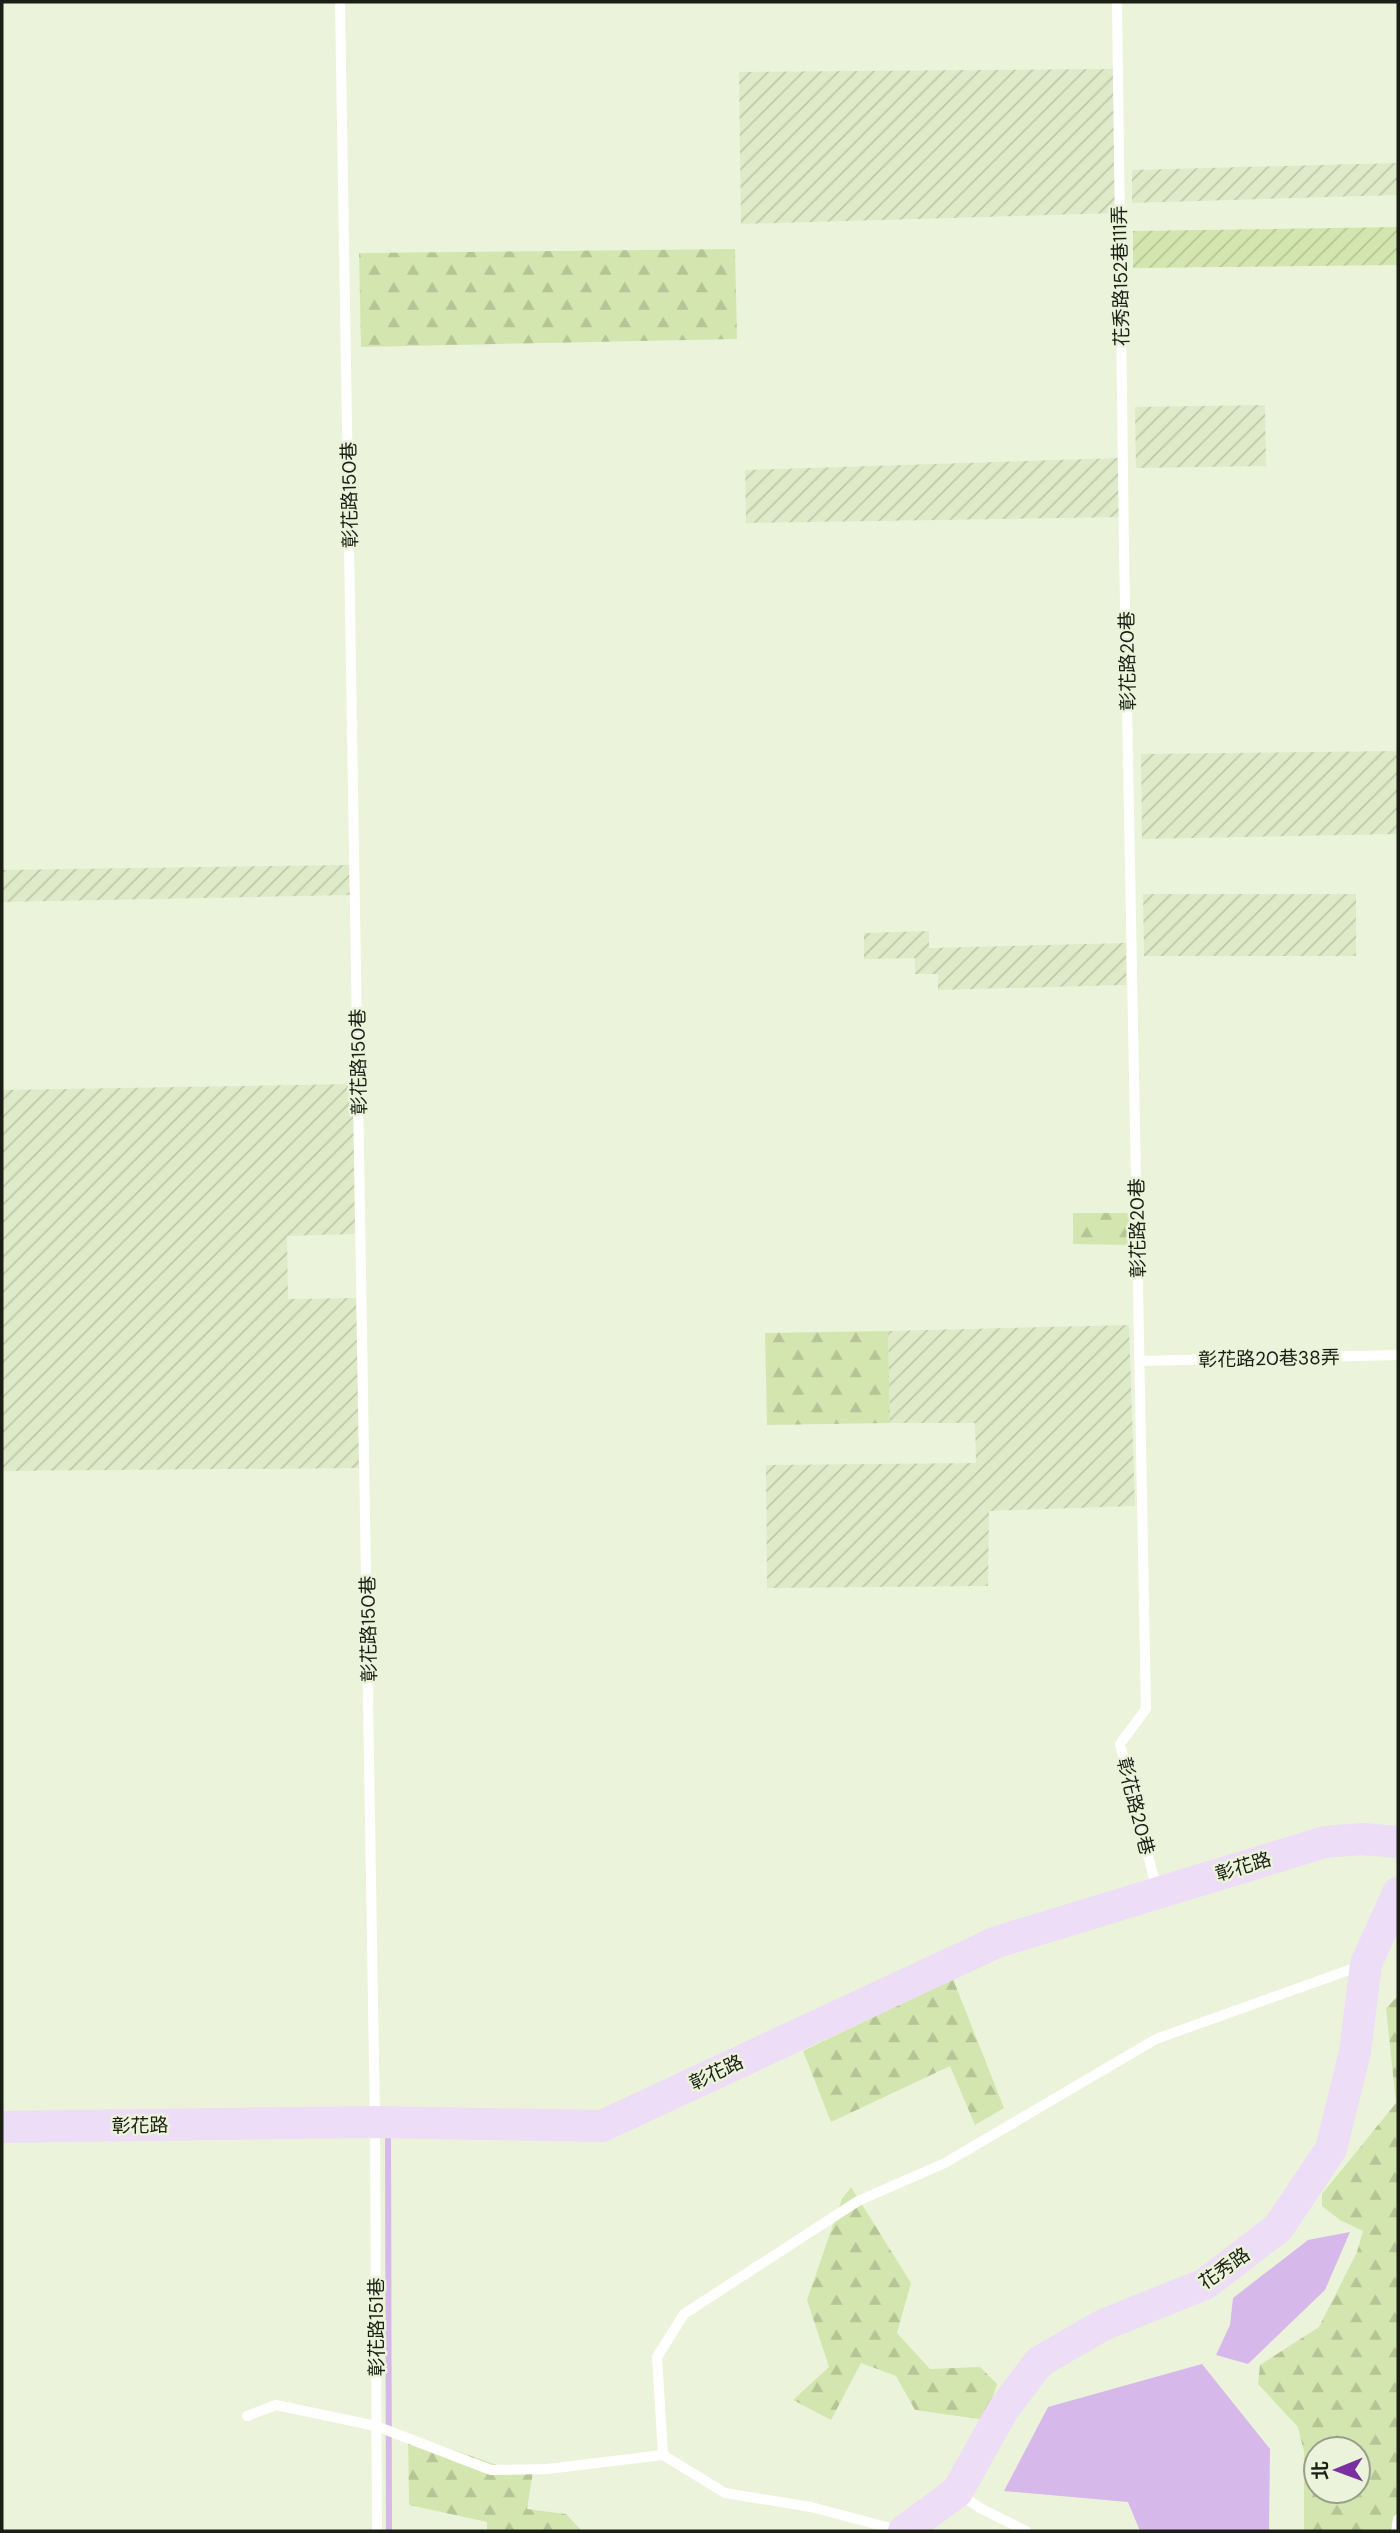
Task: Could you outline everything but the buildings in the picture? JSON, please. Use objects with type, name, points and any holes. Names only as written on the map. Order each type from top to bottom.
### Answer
[{"type":"street","name":"彰花路","points":[[2,2127],[376,2122],[603,2126],[997,1942],[1325,1842],[1362,1839],[1398,1842]]},
{"type":"street","name":"花秀路","points":[[903,2531],[957,2492],[1003,2410],[1039,2362],[1103,2325],[1205,2284],[1278,2228],[1331,2149],[1355,2052],[1366,1964],[1398,1893]]},
{"type":"lane","name":"彰花路150巷","points":[[340,2],[376,2122]]},
{"type":"lane","name":"花秀路152巷111弄","points":[[1117,2],[1124,550]]},
{"type":"lane","name":"彰花路20巷","points":[[1124,550],[1146,1709],[1121,1744],[1157,1894]]},
{"type":"lane","name":"彰花路20巷38弄","points":[[1140,1362],[1398,1355]]},
{"type":"lane","points":[[663,2455],[657,2357],[684,2314],[858,2201],[945,2162],[1156,2039],[1366,1964]]},
{"type":"lane","name":"彰花路151巷","points":[[376,2122],[377,2531]]},
{"type":"lane","points":[[247,2416],[276,2404],[376,2426],[491,2470],[547,2469],[663,2455],[726,2493],[811,2507],[903,2531]]},
{"type":"lane","points":[[957,2492],[980,2508],[1026,2531]]},
{"type":"lane","points":[[1396,2531],[1398,2519]]},
{"type":"shaded area","points":[[1116,69],[1118,213],[741,224],[739,72]]},
{"type":"shaded area","points":[[1398,163],[1398,195],[1132,203],[1132,170]]},
{"type":"shaded area","points":[[1265,405],[1266,466],[1136,468],[1135,407]]},
{"type":"shaded area","points":[[1122,458],[1123,517],[746,523],[745,470]]},
{"type":"shaded area","points":[[1398,751],[1398,834],[1142,839],[1141,754]]},
{"type":"shaded area","points":[[349,865],[350,895],[2,902],[2,870]]},
{"type":"shaded area","points":[[1143,894],[1356,894],[1356,956],[1144,956]]},
{"type":"shaded area","points":[[929,931],[929,948],[1126,943],[1126,985],[938,990],[938,974],[915,974],[915,958],[864,959],[864,933]]},
{"type":"shaded area","points":[[353,1084],[355,1234],[287,1236],[288,1299],[356,1298],[359,1468],[2,1471],[2,1090]]},
{"type":"shaded area","points":[[1129,1325],[1135,1506],[989,1511],[988,1586],[767,1588],[766,1465],[976,1463],[975,1423],[890,1423],[888,1331]]},
{"type":"shaded area","points":[[1350,2232],[1325,2290],[1248,2364],[1216,2355],[1230,2325],[1233,2298],[1308,2240]]},
{"type":"shaded area","points":[[1202,2364],[1270,2449],[1269,2531],[1140,2531],[1128,2502],[1004,2491],[1048,2407]]},
{"type":"green space","points":[[1398,227],[1398,265],[1133,268],[1133,231]]},
{"type":"green space","points":[[735,249],[737,339],[361,347],[359,253]]},
{"type":"green space","points":[[1073,1213],[1130,1213],[1130,1245],[1073,1244]]},
{"type":"green space","points":[[888,1331],[890,1423],[767,1425],[765,1333]]},
{"type":"green space","points":[[953,1979],[1004,2108],[975,2125],[950,2066],[831,2122],[803,2051]]},
{"type":"green space","points":[[1398,1996],[1398,2517],[1395,2531],[1304,2531],[1304,2505],[1372,2505],[1372,2435],[1302,2435],[1302,2444],[1298,2427],[1258,2384],[1260,2365],[1319,2327],[1357,2252],[1363,2231],[1340,2220],[1322,2206],[1322,2194],[1396,2103],[1386,2008]]},
{"type":"green space","points":[[851,2187],[911,2283],[897,2333],[930,2369],[980,2367],[997,2384],[991,2403],[993,2421],[915,2410],[896,2376],[861,2363],[831,2420],[793,2400],[829,2367],[807,2300],[842,2199]]},
{"type":"green space","points":[[408,2434],[497,2465],[534,2466],[527,2509],[566,2514],[582,2531],[487,2531],[487,2522],[409,2505]]},
{"type":"waterway","points":[[388,2130],[389,2531]]}]
